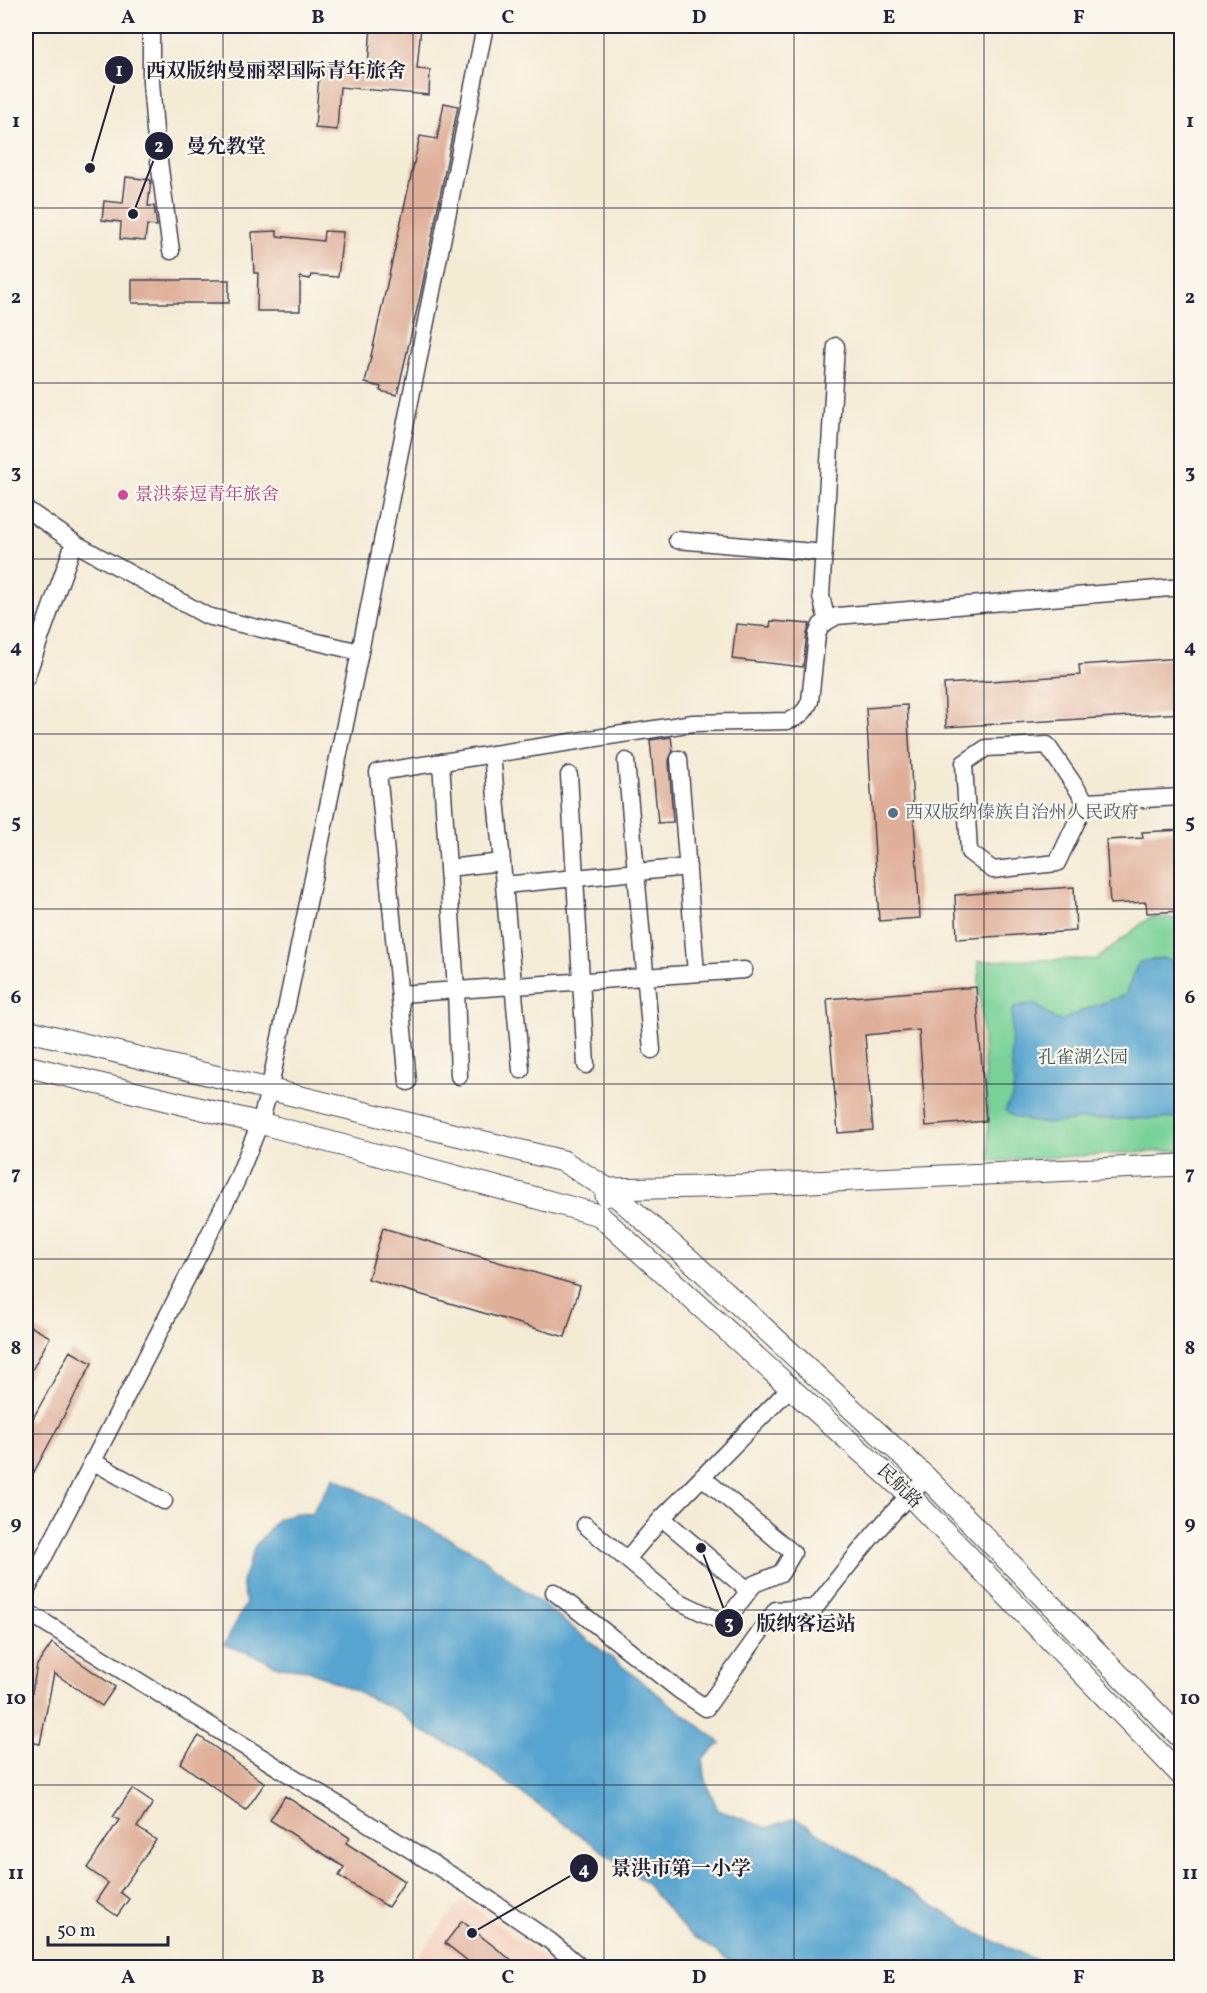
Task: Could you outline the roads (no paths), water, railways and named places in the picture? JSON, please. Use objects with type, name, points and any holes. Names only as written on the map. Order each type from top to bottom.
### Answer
[{"type":"main road","name":"民航路","points":[[26,1030],[563,1161],[608,1189],[689,1259],[927,1478],[1182,1739]]},
{"type":"main road","points":[[26,1066],[260,1123],[599,1215],[608,1189],[712,1187],[1182,1165]]},
{"type":"main road","name":"民航路","points":[[599,1215],[909,1495],[1182,1776]]},
{"type":"street","points":[[151,26],[155,130],[171,250]]},
{"type":"street","points":[[26,1592],[236,1182],[260,1123],[269,1091],[360,652],[485,26]]},
{"type":"street","points":[[826,621],[821,596],[836,346]]},
{"type":"street","points":[[26,509],[74,543],[207,616],[360,652]]},
{"type":"street","points":[[677,540],[824,553]]},
{"type":"street","points":[[26,678],[31,644],[74,543]]},
{"type":"street","points":[[408,1082],[378,772],[693,723],[787,721],[797,718],[806,711],[810,701],[817,635],[821,625],[837,616],[1182,587]]},
{"type":"street","points":[[1047,745],[1086,802],[1057,862],[993,870],[969,852],[964,763],[986,748],[1047,745]]},
{"type":"street","points":[[492,754],[521,1070]]},
{"type":"street","points":[[679,759],[696,973]]},
{"type":"street","points":[[626,761],[652,1050]]},
{"type":"street","points":[[441,762],[456,990],[459,1076]]},
{"type":"street","points":[[568,775],[586,1065]]},
{"type":"street","points":[[1086,802],[1182,797]]},
{"type":"street","points":[[448,868],[502,862]]},
{"type":"street","points":[[504,885],[687,867]]},
{"type":"street","points":[[400,994],[744,970]]},
{"type":"street","points":[[627,1559],[662,1518],[791,1387]]},
{"type":"street","points":[[92,1461],[164,1501]]},
{"type":"street","points":[[585,1525],[676,1600],[724,1623],[754,1584],[781,1573],[793,1553],[702,1477]]},
{"type":"street","points":[[554,1592],[679,1690],[706,1708],[776,1610],[815,1608],[852,1560],[909,1495],[927,1478]]},
{"type":"street","points":[[662,1518],[749,1591]]},
{"type":"street","points":[[26,1611],[477,1891],[550,1941],[582,1968]]},
{"type":"water","points":[[1162,958],[1181,963],[1181,1118],[1084,1119],[1042,1123],[1016,1117],[1005,1110],[1012,1097],[1014,1084],[1011,1059],[1012,1011],[1017,1006],[1031,1004],[1038,1006],[1055,1019],[1062,1021],[1081,1011],[1125,995],[1140,962]]},
{"type":"water","points":[[334,1477],[476,1553],[721,1743],[703,1759],[706,1782],[718,1810],[767,1828],[795,1818],[979,1934],[1051,1967],[739,1967],[687,1932],[645,1882],[463,1751],[420,1730],[398,1711],[309,1670],[280,1667],[224,1645],[246,1604],[242,1582],[255,1546],[278,1519],[296,1513],[311,1514]]},
{"type":"place","name":"西双版纳曼丽翠国际青年旅舍","points":[[90,168]]},
{"type":"place","name":"曼允教堂","points":[[133,214]]},
{"type":"place","name":"景洪泰逗青年旅舍","points":[[123,495]]},
{"type":"place","name":"西双版纳傣族自治州人民政府","points":[[893,813]]},
{"type":"place","name":"版纳客运站","points":[[701,1548]]},
{"type":"place","name":"景洪市第一小学","points":[[472,1933]]},
{"type":"park label","name":"孔雀湖公园","points":[[1083,1058]]}]
